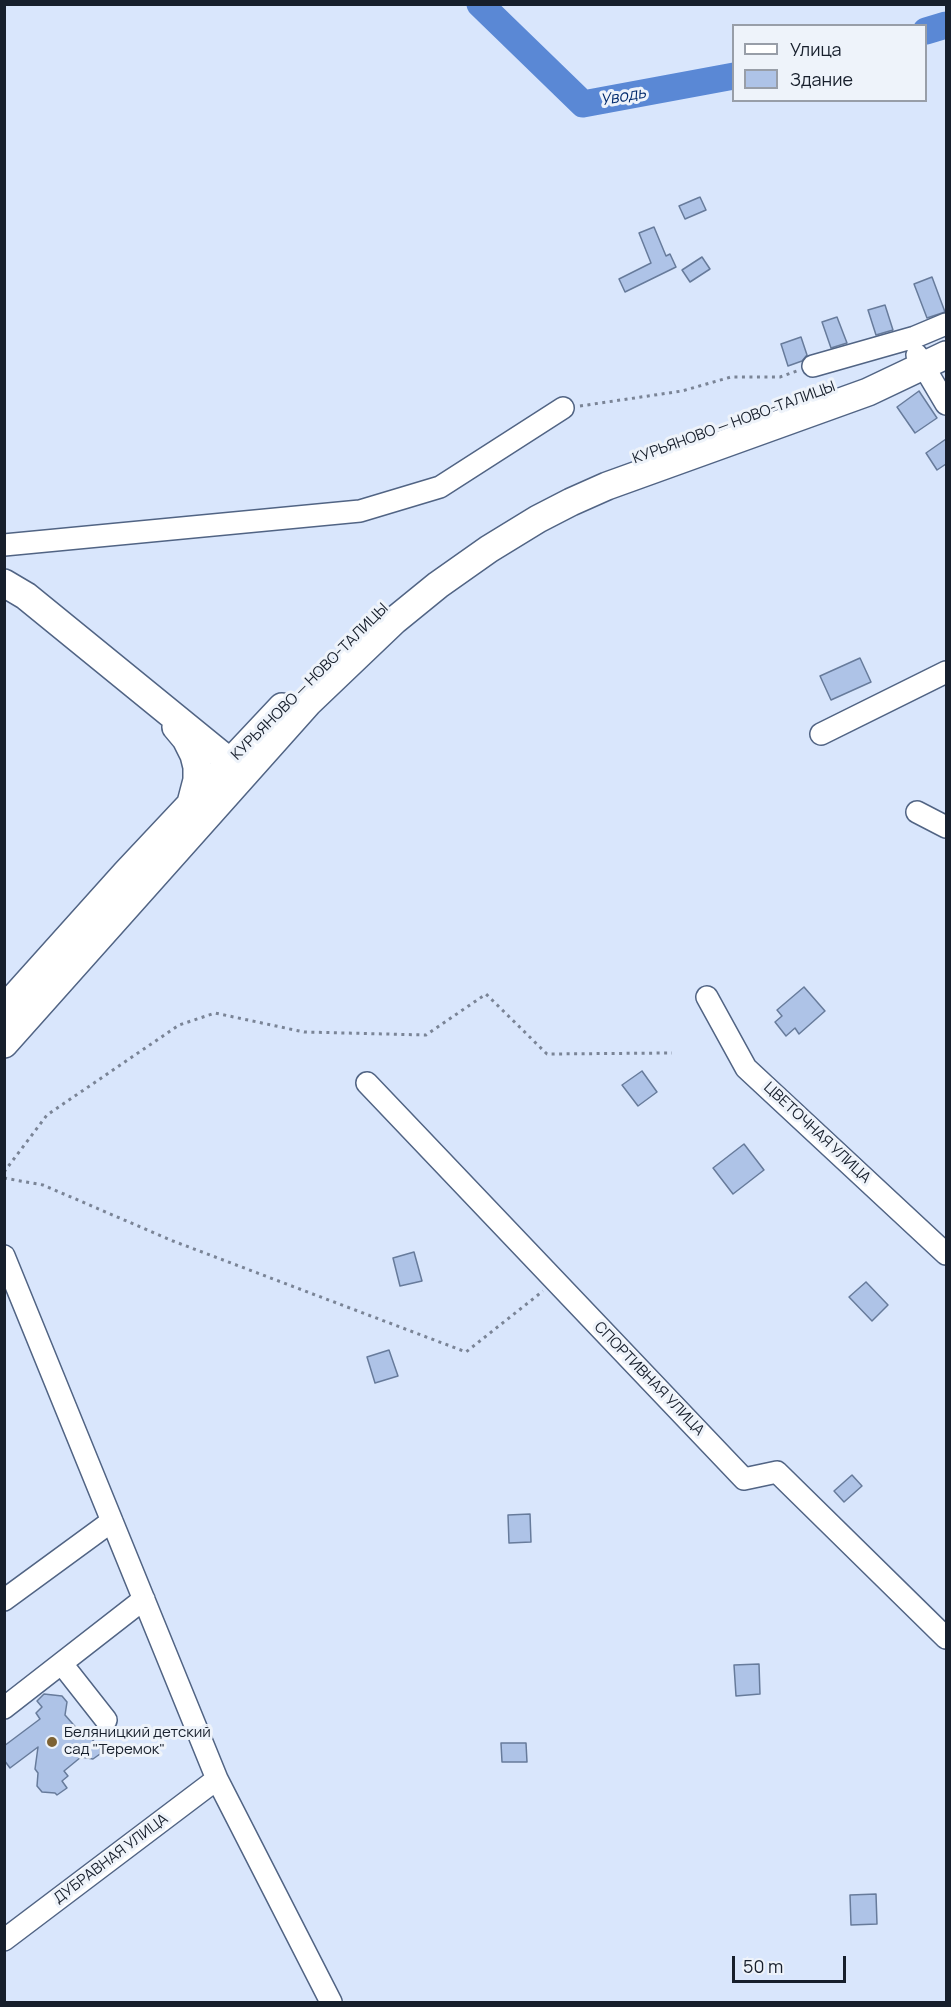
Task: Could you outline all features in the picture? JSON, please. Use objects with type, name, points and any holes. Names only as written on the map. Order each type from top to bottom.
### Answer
[{"type":"main road","points":[[919,361],[946,342]]},
{"type":"main road","points":[[919,361],[946,355]]},
{"type":"main road","name":"КУРЬЯНОВО — НОВО-ТАЛИЦЫ","points":[[4,1009],[191,803],[237,768],[395,620],[438,585],[538,519],[608,486],[868,392],[919,361]]},
{"type":"main road","name":"КУРЬЯНОВО — НОВО-ТАЛИЦЫ","points":[[4,1044],[237,768],[296,693],[384,608],[428,572],[480,535],[562,488],[602,471],[861,378],[919,361]]},
{"type":"main road","points":[[4,583],[26,596],[237,768]]},
{"type":"main road","points":[[152,699],[201,730],[226,737],[248,729],[296,693]]},
{"type":"main road","points":[[152,699],[186,739],[194,755],[197,780],[191,803]]},
{"type":"street","points":[[813,366],[915,337],[946,324]]},
{"type":"street","points":[[919,361],[946,404]]},
{"type":"street","points":[[4,545],[360,511],[440,487],[563,408]]},
{"type":"street","points":[[821,734],[946,672]]},
{"type":"street","points":[[917,812],[946,827]]},
{"type":"street","name":"ЦВЕТОЧНАЯ УЛИЦА","points":[[707,997],[746,1068],[946,1254]]},
{"type":"street","name":"СПОРТИВНАЯ УЛИЦА","points":[[367,1083],[744,1479],[777,1472],[946,1638]]},
{"type":"street","points":[[4,1256],[217,1779],[331,2002]]},
{"type":"street","points":[[4,1600],[112,1521]]},
{"type":"street","points":[[4,1708],[144,1599]]},
{"type":"street","points":[[62,1664],[106,1720]]},
{"type":"street","name":"ДУБРАВНАЯ УЛИЦА","points":[[4,1940],[217,1779]]},
{"type":"path","points":[[563,408],[672,393],[731,377],[780,377],[813,366]]},
{"type":"path","points":[[4,1172],[47,1115],[179,1025],[215,1013],[304,1032],[426,1035],[486,994],[547,1054],[672,1053]]},
{"type":"path","points":[[4,1178],[43,1185],[173,1241],[466,1352],[556,1281]]},
{"type":"building","points":[[700,197],[706,210],[685,219],[679,206]]},
{"type":"building","points":[[654,227],[666,256],[670,254],[676,267],[625,292],[619,279],[651,263],[639,233]]},
{"type":"building","points":[[702,257],[710,269],[690,282],[682,270]]},
{"type":"building","points":[[932,277],[945,312],[927,318],[914,284]]},
{"type":"building","points":[[885,305],[893,330],[876,335],[868,310]]},
{"type":"building","points":[[837,317],[847,343],[831,348],[822,322]]},
{"type":"building","points":[[801,337],[807,355],[802,361],[788,366],[781,344]]},
{"type":"building","points":[[919,391],[937,418],[915,433],[897,407]]},
{"type":"building","points":[[946,439],[946,464],[937,470],[926,453]]},
{"type":"building","points":[[860,658],[871,682],[831,700],[820,676]]},
{"type":"building","points":[[804,987],[825,1011],[799,1034],[795,1028],[786,1036],[775,1022],[782,1016],[777,1010]]},
{"type":"building","points":[[642,1071],[657,1092],[638,1106],[622,1085]]},
{"type":"building","points":[[744,1144],[764,1170],[733,1194],[713,1168]]},
{"type":"building","points":[[414,1252],[422,1281],[400,1286],[393,1258]]},
{"type":"building","points":[[866,1282],[888,1305],[872,1321],[849,1297]]},
{"type":"building","points":[[389,1350],[398,1376],[375,1383],[367,1357]]},
{"type":"building","points":[[852,1475],[862,1486],[844,1502],[834,1491]]},
{"type":"building","points":[[530,1514],[531,1542],[509,1543],[508,1515]]},
{"type":"building","points":[[759,1664],[760,1694],[736,1696],[734,1665]]},
{"type":"building","name":"Беляницкий детский сад \"Теремок\"","points":[[44,1694],[62,1696],[67,1702],[65,1715],[79,1731],[83,1728],[100,1749],[100,1754],[93,1759],[81,1757],[64,1771],[68,1776],[62,1781],[67,1788],[57,1795],[42,1792],[37,1786],[38,1773],[35,1769],[38,1747],[10,1768],[4,1760],[4,1746],[40,1719],[36,1713],[42,1707],[37,1701]]},
{"type":"building","points":[[501,1743],[526,1743],[527,1762],[502,1762]]},
{"type":"building","points":[[876,1894],[877,1924],[851,1925],[850,1895]]},
{"type":"waterway","name":"Уводь","points":[[480,4],[583,104],[732,76]]},
{"type":"waterway","name":"Уводь","points":[[927,31],[946,25]]},
{"type":"place","name":"Беляницкий детский сад \"Теремок\"","points":[[52,1742]]}]
